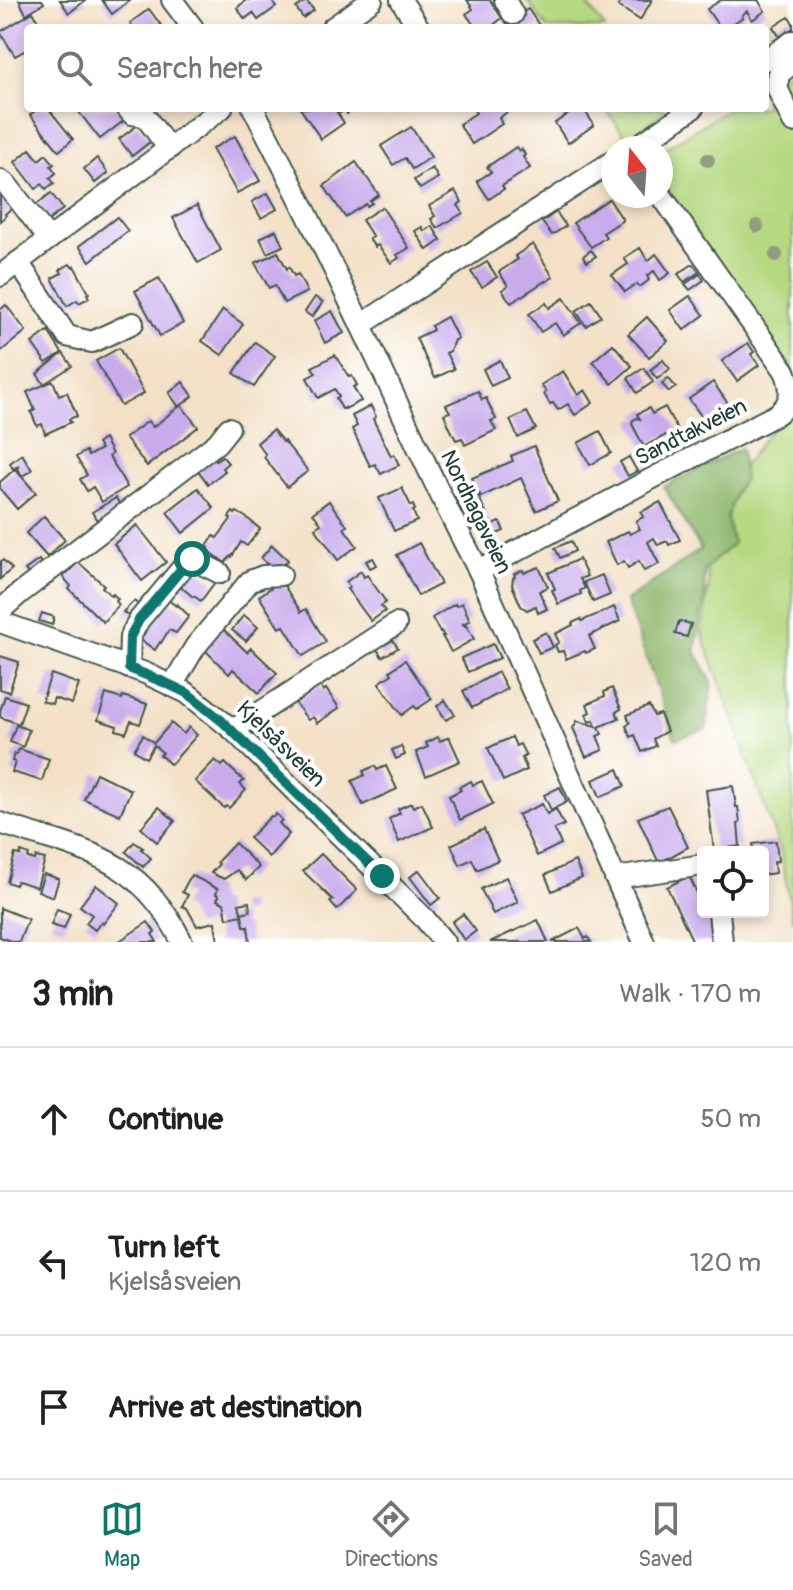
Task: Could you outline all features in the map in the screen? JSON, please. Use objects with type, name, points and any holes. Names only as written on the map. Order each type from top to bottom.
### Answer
[{"type":"street","points":[[340,15],[372,0]]},
{"type":"street","points":[[401,0],[416,24]]},
{"type":"street","points":[[180,3],[191,24]]},
{"type":"street","points":[[769,57],[793,41]]},
{"type":"street","points":[[793,63],[778,75],[778,90],[793,122]]},
{"type":"street","points":[[130,112],[145,116],[169,149]]},
{"type":"street","points":[[0,276],[217,112]]},
{"type":"street","name":"Nordhagaveien","points":[[255,112],[479,571],[644,942]]},
{"type":"street","points":[[652,136],[687,112]]},
{"type":"street","points":[[361,325],[601,169]]},
{"type":"street","points":[[0,180],[49,239]]},
{"type":"street","name":"Sandtakveien","points":[[479,571],[774,416],[788,403],[791,388],[785,371],[670,208]]},
{"type":"street","points":[[18,262],[67,336],[92,342],[133,323]]},
{"type":"street","points":[[0,611],[217,443],[229,428]]},
{"type":"street","points":[[129,668],[130,637],[139,620],[188,561],[192,559],[220,573]]},
{"type":"street","points":[[172,686],[195,647],[250,581],[263,576],[281,575]]},
{"type":"street","name":"Kjelsåsveien","points":[[0,622],[129,668],[172,686],[203,705],[233,730],[425,919],[444,942]]},
{"type":"street","points":[[233,730],[396,624]]},
{"type":"street","points":[[0,823],[85,849],[120,868],[143,885],[158,902],[182,942]]},
{"type":"street","points":[[615,878],[697,866]]},
{"type":"street","points":[[720,918],[722,942]]},
{"type":"green space","points":[[527,0],[584,0],[602,24],[544,24]]},
{"type":"green space","points":[[791,70],[793,379],[673,198],[673,144],[724,112],[769,112],[769,84]]},
{"type":"green space","points":[[608,112],[664,112],[631,136],[625,136]]},
{"type":"green space","points":[[793,401],[793,921],[781,852],[702,633],[709,582],[698,525]]},
{"type":"green space","points":[[741,448],[744,479],[736,491],[727,518],[733,544],[704,570],[705,595],[695,651],[712,682],[706,729],[675,739],[626,601],[701,549],[664,487]]},
{"type":"building","points":[[19,0],[42,0],[44,3],[26,14]]},
{"type":"building","points":[[60,0],[86,0],[69,13]]},
{"type":"building","points":[[102,0],[130,0],[112,14]]},
{"type":"building","points":[[246,0],[271,0],[276,7],[258,20],[253,13],[245,19],[237,8]]},
{"type":"building","points":[[467,0],[490,0],[502,18],[495,24],[473,24],[466,14],[473,9]]},
{"type":"building","points":[[622,0],[652,0],[640,20],[618,6]]},
{"type":"building","points":[[721,0],[758,0],[765,11],[752,20],[747,11],[732,24],[717,24],[707,9]]},
{"type":"building","points":[[306,1],[314,10],[303,18],[296,8]]},
{"type":"building","points":[[149,9],[160,24],[131,24]]},
{"type":"building","points":[[528,9],[538,24],[508,24]]},
{"type":"building","points":[[33,12],[40,24],[24,24],[24,51],[15,56],[0,32]]},
{"type":"building","points":[[789,17],[793,28],[780,37],[773,27]]},
{"type":"building","points":[[34,112],[51,112],[73,139],[59,151],[30,115]]},
{"type":"building","points":[[79,112],[123,112],[126,119],[100,139]]},
{"type":"building","points":[[303,112],[337,112],[344,123],[321,139]]},
{"type":"building","points":[[507,112],[499,118],[502,124],[472,144],[459,124],[476,113]]},
{"type":"building","points":[[572,112],[586,112],[594,125],[568,143],[555,123]]},
{"type":"building","points":[[138,125],[151,141],[132,156],[119,139]]},
{"type":"building","points":[[411,127],[431,157],[412,169],[405,158],[393,165],[381,146]]},
{"type":"building","points":[[235,136],[260,181],[237,193],[212,149]]},
{"type":"building","points":[[516,147],[519,151],[522,149],[530,168],[502,186],[504,189],[489,199],[477,181],[491,172],[487,167]]},
{"type":"building","points":[[30,149],[39,160],[46,154],[54,164],[51,166],[56,173],[50,178],[54,183],[46,189],[42,184],[36,189],[15,162]]},
{"type":"building","points":[[97,158],[108,173],[95,183],[84,169]]},
{"type":"building","points":[[356,162],[379,195],[370,201],[372,203],[345,217],[324,186]]},
{"type":"building","points":[[432,168],[438,178],[420,189],[414,180]]},
{"type":"building","points":[[0,190],[13,207],[0,221]]},
{"type":"building","points":[[455,191],[462,202],[458,205],[463,213],[437,228],[431,219],[435,216],[429,206]]},
{"type":"building","points":[[51,193],[63,209],[48,221],[36,205]]},
{"type":"building","points":[[268,193],[277,209],[261,218],[252,202]]},
{"type":"building","points":[[601,204],[601,208],[615,208],[623,220],[603,233],[606,237],[591,247],[573,223]]},
{"type":"building","points":[[197,205],[221,250],[198,263],[173,218]]},
{"type":"building","points":[[382,207],[409,248],[391,263],[378,245],[375,247],[369,239],[373,237],[362,220]]},
{"type":"building","points":[[556,212],[566,226],[552,235],[542,222]]},
{"type":"building","points":[[117,217],[128,231],[90,261],[79,246]]},
{"type":"building","points":[[432,226],[441,240],[427,250],[415,231],[422,227],[424,231]]},
{"type":"building","points":[[276,230],[283,246],[267,253],[260,238]]},
{"type":"building","points":[[533,244],[553,277],[511,303],[502,290],[508,286],[499,272]]},
{"type":"building","points":[[640,248],[648,261],[656,254],[670,273],[660,280],[654,271],[640,287],[637,284],[625,292],[612,275],[628,264],[624,258]]},
{"type":"building","points":[[591,250],[596,256],[587,262],[583,256]]},
{"type":"building","points":[[278,252],[287,269],[289,267],[294,276],[298,274],[307,292],[284,303],[275,285],[269,288],[255,263]]},
{"type":"building","points":[[487,262],[497,277],[482,287],[471,272]]},
{"type":"building","points":[[70,264],[74,266],[89,298],[67,306],[52,278]]},
{"type":"building","points":[[693,264],[699,272],[684,282],[678,274]]},
{"type":"building","points":[[700,274],[704,280],[690,290],[685,284]]},
{"type":"building","points":[[159,278],[183,323],[160,336],[135,291]]},
{"type":"building","points":[[690,296],[704,315],[684,330],[670,310]]},
{"type":"building","points":[[315,297],[323,302],[312,317],[305,312]]},
{"type":"building","points":[[564,298],[581,323],[563,335],[555,323],[541,332],[529,314],[546,303],[549,308]]},
{"type":"building","points":[[591,301],[601,316],[586,326],[576,311]]},
{"type":"building","points":[[6,305],[26,331],[0,352],[0,310]]},
{"type":"building","points":[[223,310],[243,324],[222,355],[202,341]]},
{"type":"building","points":[[332,311],[344,333],[325,343],[314,321]]},
{"type":"building","points":[[447,317],[458,339],[446,353],[454,369],[435,378],[416,338],[433,330],[431,326]]},
{"type":"building","points":[[647,317],[668,341],[649,357],[628,334]]},
{"type":"building","points":[[48,331],[62,353],[46,363],[32,343]]},
{"type":"building","points":[[255,342],[275,356],[254,387],[234,373]]},
{"type":"building","points":[[748,343],[759,365],[737,381],[722,361]]},
{"type":"building","points":[[613,344],[632,366],[612,384],[593,361]]},
{"type":"building","points":[[119,348],[144,393],[121,406],[96,361]]},
{"type":"building","points":[[63,353],[72,366],[44,384],[37,374]]},
{"type":"building","points":[[335,355],[349,377],[352,376],[357,385],[353,387],[361,401],[345,409],[336,398],[339,397],[335,389],[318,398],[307,378],[316,373],[312,367]]},
{"type":"building","points":[[500,360],[508,378],[491,386],[483,369]]},
{"type":"building","points":[[663,360],[670,369],[657,379],[650,370]]},
{"type":"building","points":[[644,368],[653,382],[637,393],[628,378]]},
{"type":"building","points":[[563,371],[578,395],[585,390],[593,403],[575,415],[568,404],[558,410],[553,403],[550,404],[541,385]]},
{"type":"building","points":[[668,378],[676,387],[669,392],[662,384]]},
{"type":"building","points":[[53,381],[59,395],[67,392],[77,416],[45,434],[42,424],[37,426],[31,412],[35,410],[27,392]]},
{"type":"building","points":[[183,382],[193,396],[179,407],[169,393]]},
{"type":"building","points":[[713,382],[731,408],[707,424],[689,399]]},
{"type":"building","points":[[478,391],[482,400],[486,398],[496,419],[491,421],[496,430],[465,445],[462,438],[456,440],[450,428],[444,414],[450,412],[446,405]]},
{"type":"building","points":[[181,405],[198,427],[147,466],[125,438],[148,421],[153,427]]},
{"type":"building","points":[[371,406],[376,417],[373,419],[391,456],[394,454],[399,465],[381,474],[375,464],[370,466],[352,429],[357,426],[352,416]]},
{"type":"building","points":[[665,407],[677,429],[644,447],[632,424],[633,420],[640,419],[637,414],[649,408],[652,414]]},
{"type":"building","points":[[527,412],[536,429],[518,438],[510,420]]},
{"type":"building","points":[[273,430],[308,471],[287,487],[257,443]]},
{"type":"building","points":[[600,431],[611,453],[590,465],[578,443]]},
{"type":"building","points":[[104,439],[112,454],[109,456],[127,487],[102,502],[93,487],[87,491],[80,479],[87,475],[76,457],[86,451],[88,456],[101,449],[97,444]]},
{"type":"building","points":[[534,446],[558,501],[536,511],[521,478],[481,497],[472,478],[513,461],[511,456]]},
{"type":"building","points":[[22,454],[32,470],[22,476],[17,467],[19,465],[13,469],[10,463]]},
{"type":"building","points":[[222,456],[228,463],[222,468],[225,471],[208,484],[197,469],[214,457],[216,460]]},
{"type":"building","points":[[629,457],[637,471],[628,476],[620,462]]},
{"type":"building","points":[[15,469],[36,493],[17,509],[0,489],[0,482]]},
{"type":"building","points":[[198,488],[214,508],[183,533],[167,512]]},
{"type":"building","points":[[402,488],[413,505],[417,521],[394,531],[379,498]]},
{"type":"building","points":[[475,488],[490,523],[470,531],[455,497]]},
{"type":"building","points":[[116,498],[121,507],[98,522],[92,512]]},
{"type":"building","points":[[329,501],[357,546],[338,560],[315,528],[321,524],[313,513]]},
{"type":"building","points":[[660,502],[680,540],[669,545],[667,541],[658,545],[654,538],[648,542],[659,564],[644,571],[639,561],[628,568],[624,561],[617,565],[606,542],[628,531],[630,534],[640,529],[636,521],[643,517],[641,512]]},
{"type":"building","points":[[233,512],[260,529],[247,546],[241,542],[225,563],[207,546],[214,536],[217,538]]},
{"type":"building","points":[[44,516],[65,540],[47,557],[26,533]]},
{"type":"building","points":[[500,522],[504,531],[492,536],[488,527]]},
{"type":"building","points":[[137,525],[166,562],[142,581],[114,544]]},
{"type":"building","points":[[571,541],[575,551],[560,558],[555,548]]},
{"type":"building","points":[[419,543],[441,584],[418,596],[397,555]]},
{"type":"building","points":[[272,545],[288,560],[276,573],[261,558]]},
{"type":"building","points":[[373,558],[377,565],[370,568],[366,561]]},
{"type":"building","points":[[579,559],[587,576],[580,579],[585,588],[580,591],[581,594],[558,604],[548,573]]},
{"type":"building","points":[[3,560],[12,569],[0,579],[0,562]]},
{"type":"building","points":[[39,560],[45,568],[32,578],[25,570]]},
{"type":"building","points":[[78,562],[104,585],[102,587],[111,596],[113,594],[118,599],[119,605],[103,622],[69,589],[71,586],[63,577]]},
{"type":"building","points":[[193,566],[215,582],[201,601],[179,585]]},
{"type":"building","points":[[539,567],[548,587],[539,591],[547,609],[538,613],[536,606],[527,610],[521,606],[512,585],[514,574]]},
{"type":"building","points":[[361,571],[386,602],[381,606],[385,611],[371,621],[347,589],[350,587],[346,582]]},
{"type":"building","points":[[602,575],[610,595],[593,602],[584,582]]},
{"type":"building","points":[[281,581],[301,612],[306,609],[326,642],[303,656],[284,626],[279,628],[259,596]]},
{"type":"building","points":[[166,598],[189,616],[176,633],[169,630],[155,650],[137,637]]},
{"type":"building","points":[[134,601],[140,606],[129,617],[123,612]]},
{"type":"building","points":[[462,603],[470,620],[463,624],[474,639],[451,652],[432,618]]},
{"type":"building","points":[[614,607],[620,621],[589,636],[595,649],[566,659],[563,651],[558,652],[555,645],[559,642],[555,634],[572,623]]},
{"type":"building","points":[[42,613],[54,617],[52,625],[39,621]]},
{"type":"building","points":[[244,615],[258,627],[246,641],[232,630]]},
{"type":"building","points":[[679,621],[691,624],[687,637],[675,634]]},
{"type":"building","points":[[222,628],[247,652],[251,648],[277,673],[259,693],[233,669],[229,674],[203,648]]},
{"type":"building","points":[[546,632],[553,647],[539,653],[532,639]]},
{"type":"building","points":[[393,640],[398,648],[382,657],[377,649]]},
{"type":"building","points":[[493,644],[500,658],[468,672],[461,658]]},
{"type":"building","points":[[0,656],[19,662],[9,692],[0,689]]},
{"type":"building","points":[[405,660],[432,699],[402,715],[379,683]]},
{"type":"building","points":[[498,672],[507,689],[472,708],[463,691]]},
{"type":"building","points":[[51,674],[79,684],[72,704],[54,698],[52,704],[42,701]]},
{"type":"building","points":[[320,685],[339,708],[317,723],[313,717],[308,720],[295,703]]},
{"type":"building","points":[[612,688],[621,709],[616,712],[619,718],[599,727],[602,734],[597,736],[603,750],[586,757],[573,728],[577,721],[596,726],[594,720],[589,722],[587,704],[605,696],[604,692]]},
{"type":"building","points":[[106,694],[147,704],[140,724],[131,721],[126,733],[116,730],[117,726],[98,720]]},
{"type":"building","points":[[5,696],[26,703],[19,724],[0,717]]},
{"type":"building","points":[[445,700],[455,715],[446,720],[437,706]]},
{"type":"building","points":[[649,706],[654,716],[660,714],[667,731],[653,739],[656,746],[642,752],[635,735],[631,737],[626,726],[630,723],[627,715]]},
{"type":"building","points":[[171,723],[184,734],[189,727],[197,735],[173,762],[170,764],[154,745],[146,758],[134,750],[143,735],[154,743]]},
{"type":"building","points":[[16,725],[29,730],[23,747],[10,742]]},
{"type":"building","points":[[438,737],[440,741],[449,737],[460,761],[426,776],[416,752],[428,747],[426,743]]},
{"type":"building","points":[[512,737],[526,756],[522,758],[527,770],[503,781],[488,748]]},
{"type":"building","points":[[401,746],[405,755],[396,759],[392,750]]},
{"type":"building","points":[[19,749],[49,759],[42,781],[12,772],[14,753],[17,754]]},
{"type":"building","points":[[215,760],[222,766],[225,763],[244,781],[240,784],[246,790],[229,808],[224,808],[195,781]]},
{"type":"building","points":[[375,766],[377,770],[386,766],[397,789],[363,805],[352,781]]},
{"type":"building","points":[[618,769],[625,786],[600,797],[593,780]]},
{"type":"building","points":[[96,773],[131,790],[120,815],[84,799]]},
{"type":"building","points":[[471,781],[473,785],[482,781],[493,804],[460,820],[449,796]]},
{"type":"building","points":[[733,786],[740,823],[740,846],[713,846],[706,790]]},
{"type":"building","points":[[560,787],[567,802],[551,810],[544,795]]},
{"type":"building","points":[[411,803],[413,807],[422,803],[433,827],[399,842],[389,819],[400,813],[398,809]]},
{"type":"building","points":[[542,804],[547,814],[556,809],[564,825],[554,829],[561,844],[537,856],[518,815]]},
{"type":"building","points":[[668,806],[688,847],[659,863],[638,818]]},
{"type":"building","points":[[159,807],[175,821],[157,842],[141,828]]},
{"type":"building","points":[[276,814],[289,834],[269,857],[249,838]]},
{"type":"building","points":[[484,829],[498,860],[477,870],[472,859],[460,865],[451,845]]},
{"type":"building","points":[[776,841],[778,861],[774,862],[775,873],[769,874],[769,846],[753,844]]},
{"type":"building","points":[[134,842],[151,858],[143,867],[126,852]]},
{"type":"building","points":[[235,843],[259,867],[246,880],[237,870],[224,879],[211,873]]},
{"type":"building","points":[[21,852],[29,855],[28,858],[45,859],[37,887],[17,881],[15,885],[7,882],[15,854],[20,855]]},
{"type":"building","points":[[321,854],[357,890],[337,910],[330,902],[333,900],[303,871]]},
{"type":"building","points":[[575,861],[582,878],[552,891],[545,875]]},
{"type":"building","points":[[419,870],[440,898],[431,905],[410,877]]},
{"type":"building","points":[[44,874],[59,879],[53,897],[38,891]]},
{"type":"building","points":[[191,875],[218,889],[217,900],[224,903],[227,918],[242,915],[244,926],[248,926],[250,942],[218,942],[215,922],[197,926],[187,908],[182,906],[188,895],[182,892]]},
{"type":"building","points":[[689,876],[697,893],[697,918],[709,918],[714,928],[714,933],[710,935],[714,942],[693,942],[667,887]]},
{"type":"building","points":[[506,877],[518,902],[493,914],[481,889]]},
{"type":"building","points":[[96,885],[119,903],[95,930],[86,923],[92,915],[80,906]]},
{"type":"building","points":[[249,902],[250,911],[241,913],[239,904]]},
{"type":"building","points":[[0,908],[28,919],[19,942],[0,937]]},
{"type":"building","points":[[57,909],[70,914],[64,929],[51,925]]},
{"type":"building","points":[[463,914],[476,931],[464,940],[452,922]]},
{"type":"building","points":[[538,920],[548,942],[490,942],[503,936]]},
{"type":"building","points":[[148,922],[157,942],[118,942]]},
{"type":"building","points":[[579,928],[585,939],[588,937],[591,942],[552,942]]},
{"type":"route","points":[[192,559],[139,620],[130,637],[129,668],[187,693],[203,705],[382,876]]}]
